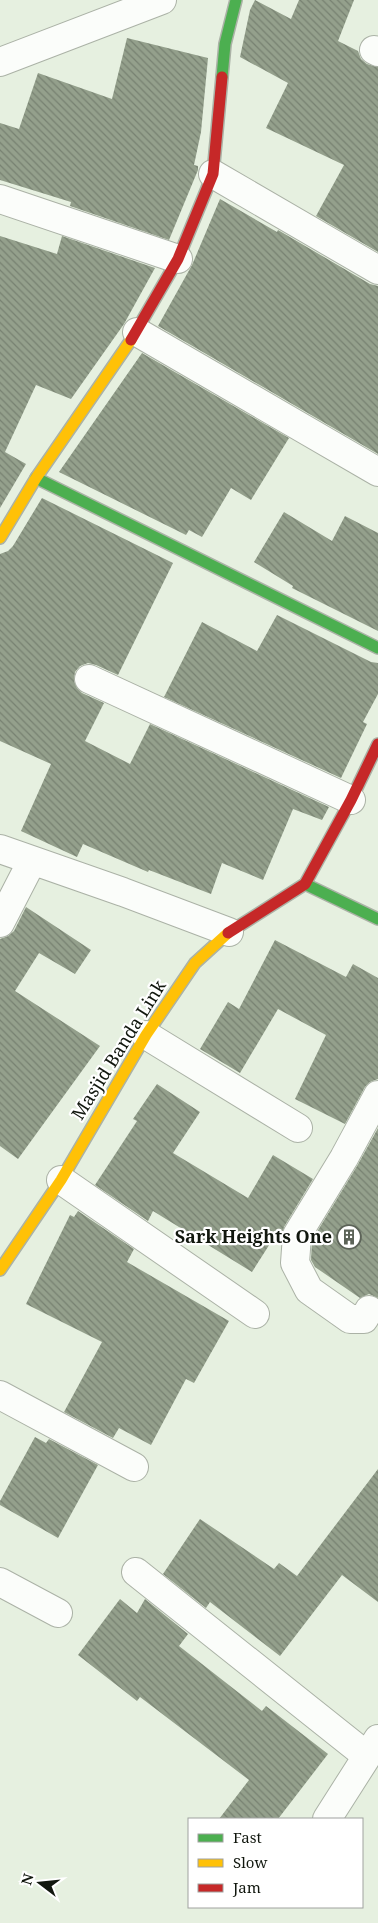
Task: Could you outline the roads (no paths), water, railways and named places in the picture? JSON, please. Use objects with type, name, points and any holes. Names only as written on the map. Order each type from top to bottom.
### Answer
[{"type":"street","points":[[0,62],[162,0]]},
{"type":"street","points":[[0,538],[36,478],[137,332],[178,259],[212,174],[225,44],[236,0]]},
{"type":"street","points":[[212,174],[378,270]]},
{"type":"street","points":[[0,199],[178,259]]},
{"type":"street","points":[[137,332],[378,472]]},
{"type":"street","points":[[36,478],[378,648]]},
{"type":"street","points":[[89,679],[352,800]]},
{"type":"street","points":[[378,744],[352,800],[305,884],[378,919]]},
{"type":"street","points":[[0,849],[230,932]]},
{"type":"street","points":[[0,923],[32,861]]},
{"type":"street","name":"Masjid Banda Link","points":[[0,1270],[61,1180],[146,1035],[195,963],[230,932],[305,884]]},
{"type":"street","points":[[146,1035],[298,1128]]},
{"type":"street","points":[[369,1310],[364,1319],[350,1319],[309,1290],[295,1263],[297,1235],[344,1158],[378,1095]]},
{"type":"street","points":[[61,1180],[255,1314]]},
{"type":"street","points":[[0,1395],[134,1466]]},
{"type":"street","points":[[136,1572],[373,1747],[328,1818]]},
{"type":"street","points":[[0,1582],[58,1614]]},
{"type":"place","name":"Sark Heights One","points":[[349,1237]]}]
